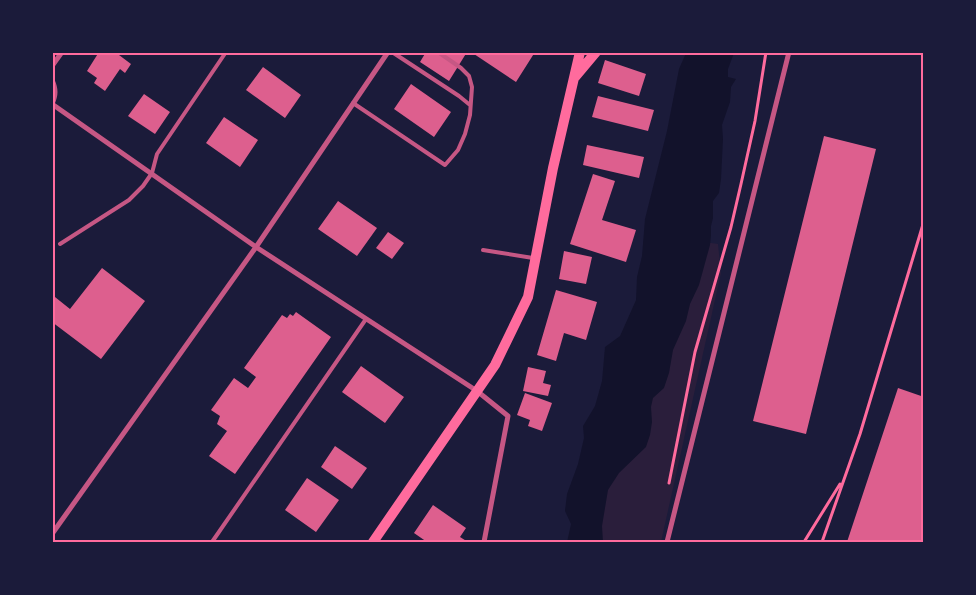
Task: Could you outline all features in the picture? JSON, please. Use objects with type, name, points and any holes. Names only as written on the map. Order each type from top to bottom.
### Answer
[{"type":"main road","points":[[373,542],[495,365],[528,297],[553,168],[580,52]]},
{"type":"main road","points":[[574,78],[596,52]]},
{"type":"street","points":[[52,66],[62,52]]},
{"type":"street","points":[[52,534],[256,247],[388,52]]},
{"type":"street","points":[[667,542],[789,52]]},
{"type":"street","points":[[52,80],[56,88],[56,96],[52,104],[256,247],[477,391],[508,416],[484,542]]},
{"type":"lane","points":[[392,52],[470,105]]},
{"type":"lane","points":[[353,103],[445,165],[458,150],[465,134],[470,115],[472,87],[469,76],[438,52]]},
{"type":"lane","points":[[60,244],[129,200],[143,186],[152,173],[157,154],[225,53]]},
{"type":"lane","points":[[483,250],[536,259]]},
{"type":"lane","points":[[212,542],[366,319]]},
{"type":"path","points":[[668,488],[695,352],[731,227],[741,184],[755,121],[766,52]]},
{"type":"path","points":[[822,542],[860,434],[924,222]]},
{"type":"path","points":[[804,542],[844,478]]},
{"type":"shaded area","points":[[686,53],[734,53],[728,69],[728,77],[736,79],[731,87],[730,102],[722,125],[721,179],[719,193],[713,201],[710,245],[699,285],[673,350],[664,388],[653,398],[651,407],[652,422],[646,447],[619,473],[608,490],[602,526],[603,542],[567,542],[571,524],[565,511],[567,494],[578,464],[584,438],[583,426],[595,406],[602,381],[605,347],[620,336],[636,300],[637,277],[642,256],[645,219],[667,131],[679,69]]},
{"type":"shaded area","points":[[704,242],[718,244],[721,273],[661,542],[597,542],[603,491],[648,401]]},
{"type":"building","points":[[99,52],[115,52],[131,64],[125,73],[120,69],[105,91],[94,83],[97,78],[87,71]]},
{"type":"building","points":[[426,52],[467,52],[449,81],[420,62]]},
{"type":"building","points":[[471,52],[535,52],[516,82]]},
{"type":"building","points":[[605,60],[646,74],[639,96],[598,83]]},
{"type":"building","points":[[263,67],[301,95],[285,118],[246,90]]},
{"type":"building","points":[[411,84],[451,112],[434,137],[394,109]]},
{"type":"building","points":[[144,94],[170,112],[155,134],[128,116]]},
{"type":"building","points":[[598,96],[654,110],[648,131],[592,117]]},
{"type":"building","points":[[224,117],[258,140],[240,167],[206,143]]},
{"type":"building","points":[[824,136],[876,149],[806,434],[753,421]]},
{"type":"building","points":[[587,145],[644,157],[639,178],[583,165]]},
{"type":"building","points":[[593,174],[615,181],[602,220],[636,230],[626,262],[570,244]]},
{"type":"building","points":[[338,201],[377,228],[357,256],[318,229]]},
{"type":"building","points":[[388,232],[404,243],[392,259],[376,248]]},
{"type":"building","points":[[564,251],[592,257],[586,284],[559,279]]},
{"type":"building","points":[[102,268],[145,301],[101,359],[52,322],[52,301],[55,297],[70,309]]},
{"type":"building","points":[[556,290],[597,302],[586,340],[564,333],[556,361],[537,355]]},
{"type":"building","points":[[296,312],[331,337],[235,474],[209,456],[227,431],[217,424],[220,416],[211,410],[234,378],[248,388],[256,377],[244,368],[282,315],[287,318],[290,314],[293,316]]},
{"type":"building","points":[[361,366],[404,397],[385,423],[342,392]]},
{"type":"building","points":[[528,367],[546,371],[543,383],[551,385],[548,396],[523,391]]},
{"type":"building","points":[[898,388],[924,397],[924,540],[923,542],[847,542]]},
{"type":"building","points":[[525,393],[552,403],[542,431],[528,426],[530,420],[517,415]]},
{"type":"building","points":[[335,446],[367,468],[352,489],[321,467]]},
{"type":"building","points":[[307,478],[339,500],[316,532],[285,510]]},
{"type":"building","points":[[433,505],[466,528],[460,537],[468,542],[427,542],[414,533]]}]
